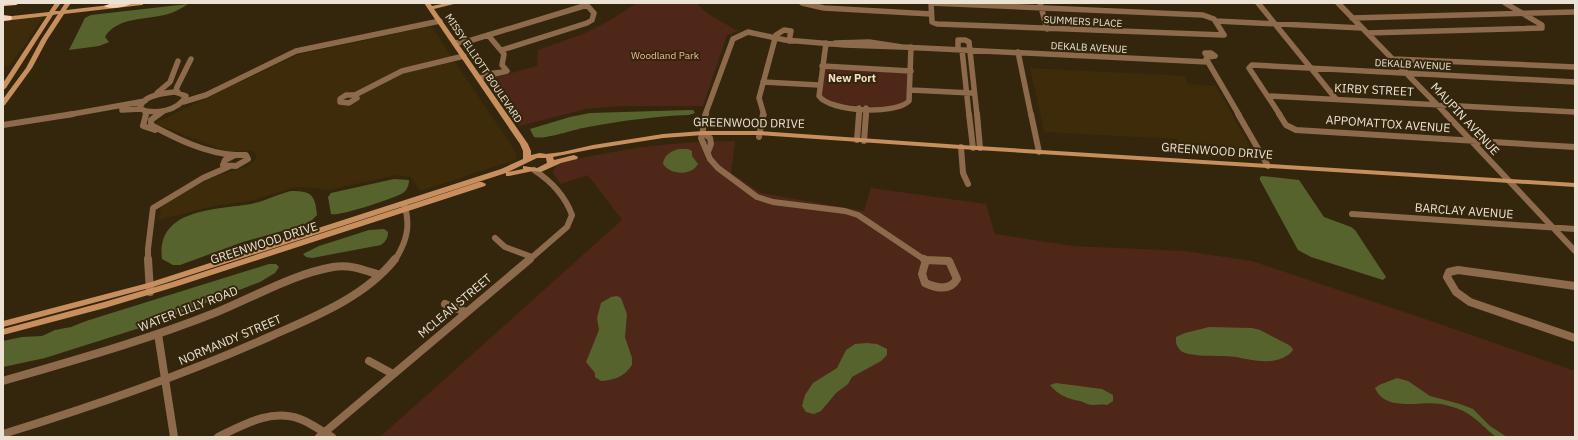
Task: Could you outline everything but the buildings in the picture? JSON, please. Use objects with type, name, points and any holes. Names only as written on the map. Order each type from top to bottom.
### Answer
[{"type":"highway","points":[[3,4],[16,3]]},
{"type":"highway","points":[[108,6],[128,3]]},
{"type":"street","points":[[3,88],[58,3]]},
{"type":"street","points":[[3,104],[29,68],[44,40],[68,3]]},
{"type":"street","points":[[5,18],[142,3]]},
{"type":"street","name":"MISSY ELLIOTT BOULEVARD","points":[[427,3],[524,144],[527,151],[525,160]]},
{"type":"street","points":[[431,8],[455,3]]},
{"type":"street","points":[[802,3],[824,8],[886,10],[931,14],[931,3],[1041,6],[1202,15],[1211,17],[1216,21],[1362,28]]},
{"type":"street","points":[[1258,3],[1336,99]]},
{"type":"street","name":"MAUPIN AVENUE","points":[[1338,3],[1437,104],[1575,251]]},
{"type":"street","points":[[1367,33],[1542,28],[1523,13],[1505,3]]},
{"type":"street","points":[[455,43],[488,35],[586,4],[594,13],[592,20],[587,23],[502,50]]},
{"type":"street","points":[[1041,6],[1047,28]]},
{"type":"street","points":[[1352,18],[1575,12]]},
{"type":"street","name":"SUMMERS PLACE","points":[[931,14],[932,22],[937,24],[1224,36],[1216,21]]},
{"type":"street","points":[[224,164],[240,165],[248,158],[246,155],[216,153],[162,131],[151,125],[151,120],[164,110],[182,102],[206,95],[292,53],[440,21]]},
{"type":"street","points":[[759,135],[764,115],[759,98],[776,39],[778,34],[787,30],[791,32],[790,40]]},
{"type":"street","name":"DEKALB AVENUE","points":[[702,136],[704,122],[733,39],[748,32],[776,39],[893,47],[902,46],[960,50],[1208,59],[1268,166]]},
{"type":"street","points":[[480,78],[486,74],[505,71],[502,65],[504,54],[488,35]]},
{"type":"street","points":[[963,40],[969,42],[977,148],[958,41],[963,40]]},
{"type":"street","points":[[826,43],[818,94],[825,102],[837,106],[863,108],[887,109],[899,107],[909,102],[911,90],[911,47]]},
{"type":"street","points":[[1018,52],[1039,152]]},
{"type":"street","points":[[355,95],[402,71],[464,56]]},
{"type":"street","points":[[178,92],[176,90],[177,87],[191,59]]},
{"type":"street","points":[[1393,59],[1575,67]]},
{"type":"street","points":[[162,131],[143,126],[146,116],[140,106],[170,82],[178,61]]},
{"type":"street","name":"DEKALB AVENUE","points":[[1268,96],[1250,70],[1249,66],[1260,65],[1575,82]]},
{"type":"street","points":[[822,66],[911,71]]},
{"type":"street","points":[[764,82],[819,85]]},
{"type":"street","points":[[153,96],[168,92],[178,92],[185,95],[200,94],[214,90]]},
{"type":"street","points":[[911,90],[974,94]]},
{"type":"street","points":[[182,102],[185,99],[185,95]]},
{"type":"street","name":"KIRBY STREET","points":[[1268,96],[1575,112]]},
{"type":"street","name":"APPOMATTOX AVENUE","points":[[1268,96],[1286,125],[1296,130],[1575,147]]},
{"type":"street","points":[[3,124],[102,110],[145,101]]},
{"type":"street","points":[[861,140],[863,108]]},
{"type":"street","points":[[3,129],[143,110],[164,110]]},
{"type":"street","name":"GREENWOOD DRIVE","points":[[3,332],[150,288],[405,206],[514,173],[532,170],[582,155],[625,146],[702,136],[710,138],[759,135]]},
{"type":"street","name":"GREENWOOD DRIVE","points":[[405,206],[504,171],[532,156],[562,154],[593,147],[648,138],[702,136],[759,135],[861,140],[1575,185]]},
{"type":"street","points":[[702,136],[710,159],[718,168],[757,197],[773,202],[845,211],[858,215],[926,260],[949,261],[957,279],[955,284],[951,287],[936,288],[925,283],[922,274],[926,260]]},
{"type":"street","points":[[708,152],[711,144],[710,138]]},
{"type":"street","name":"MISSY ELLIOTT BOULEVARD","points":[[524,144],[544,155]]},
{"type":"street","points":[[961,147],[963,173],[968,184]]},
{"type":"street","points":[[216,153],[222,158],[224,164]]},
{"type":"street","points":[[150,288],[148,249],[153,208],[203,178],[236,155]]},
{"type":"street","points":[[544,155],[551,159],[549,165]]},
{"type":"street","points":[[525,160],[524,167],[532,170]]},
{"type":"street","name":"MCLEAN STREET","points":[[325,436],[394,374],[567,227],[572,215],[568,206],[548,176],[549,165]]},
{"type":"street","name":"MCLEAN STREET","points":[[532,170],[551,182]]},
{"type":"street","name":"NORMANDY STREET","points":[[3,434],[94,406],[166,380],[231,354],[300,323],[350,297],[380,274],[398,255],[407,238],[409,223],[405,206]]},
{"type":"street","name":"BARCLAY AVENUE","points":[[1352,214],[1575,229]]},
{"type":"street","points":[[495,238],[505,247],[532,257]]},
{"type":"street","name":"WATER LILLY ROAD","points":[[3,381],[66,364],[158,334],[217,312],[320,270],[335,266],[353,266],[380,274]]},
{"type":"street","points":[[1575,286],[1458,270],[1450,271],[1447,277],[1456,292],[1470,302],[1575,338]]},
{"type":"street","name":"GREENWOOD DRIVE","points":[[3,324],[150,288]]},
{"type":"street","points":[[445,304],[466,312]]},
{"type":"street","points":[[158,334],[174,437]]},
{"type":"street","points":[[368,361],[394,374]]},
{"type":"street","points":[[218,437],[248,423],[265,417],[281,414],[300,419],[325,436]]},
{"type":"shaded area","points":[[188,4],[168,14],[134,20],[117,25],[110,30],[105,37],[109,42],[99,46],[69,50],[85,18],[91,15]]},
{"type":"shaded area","points":[[40,16],[43,17],[24,46],[10,65],[3,67],[3,21]]},
{"type":"shaded area","points":[[431,26],[517,154],[516,159],[420,191],[411,177],[397,175],[328,190],[303,187],[293,188],[250,201],[213,206],[159,220],[161,207],[163,204],[215,176],[249,166],[257,157],[254,152],[250,150],[230,152],[223,150],[156,124],[157,122],[297,55]]},
{"type":"shaded area","points":[[1030,68],[1184,76],[1188,84],[1216,86],[1258,160],[1184,155],[1177,139],[1044,132]]},
{"type":"shaded area","points":[[693,110],[695,113],[689,115],[613,123],[582,128],[539,138],[534,137],[530,129],[570,117],[590,113]]},
{"type":"shaded area","points":[[679,149],[688,149],[692,151],[692,156],[698,164],[691,171],[681,173],[676,172],[666,168],[663,164],[668,154]]},
{"type":"shaded area","points":[[1260,177],[1299,180],[1324,217],[1351,227],[1355,230],[1386,277],[1383,280],[1311,257],[1298,250],[1260,180]]},
{"type":"shaded area","points":[[394,179],[409,180],[408,187],[403,193],[379,203],[355,210],[331,214],[328,197],[331,193]]},
{"type":"shaded area","points":[[291,191],[308,193],[311,196],[315,203],[317,215],[312,220],[303,225],[243,242],[180,265],[173,265],[162,259],[163,242],[168,230],[178,221],[191,215],[206,211],[251,204]]},
{"type":"shaded area","points":[[384,229],[388,232],[388,236],[381,245],[312,258],[306,257],[303,254],[319,246],[369,230]]},
{"type":"shaded area","points":[[269,264],[276,264],[279,267],[275,273],[260,282],[146,326],[45,358],[3,367],[3,341],[22,337],[42,336],[55,330],[71,327]]},
{"type":"shaded area","points":[[617,296],[621,298],[627,314],[625,337],[632,358],[632,365],[622,375],[610,380],[601,381],[595,377],[595,373],[586,362],[599,330],[597,318],[601,303],[611,297]]},
{"type":"shaded area","points":[[1209,327],[1252,328],[1260,330],[1289,345],[1293,349],[1290,354],[1273,361],[1253,360],[1231,356],[1193,355],[1181,351],[1176,343],[1176,337],[1185,333]]},
{"type":"shaded area","points":[[855,344],[877,344],[887,349],[887,355],[881,361],[852,377],[848,384],[836,393],[821,411],[814,414],[806,412],[802,406],[805,395],[813,383],[837,368],[846,350]]},
{"type":"shaded area","points":[[1397,378],[1408,381],[1430,396],[1473,409],[1490,426],[1507,437],[1496,437],[1470,415],[1452,407],[1433,403],[1395,403],[1380,396],[1375,388]]},
{"type":"shaded area","points":[[1056,383],[1102,389],[1113,395],[1113,401],[1107,405],[1089,405],[1060,394],[1050,385]]},
{"type":"green space","name":"Woodland Park","points":[[637,3],[696,3],[708,14],[738,31],[727,35],[703,106],[621,106],[586,109],[519,126],[487,80],[537,66],[538,50],[583,34],[609,21]]},
{"type":"green space","points":[[825,69],[908,73],[907,99],[894,107],[875,107],[831,103],[821,95]]},
{"type":"green space","points":[[735,141],[731,173],[761,193],[864,211],[871,188],[986,204],[995,234],[1073,246],[1184,251],[1252,261],[1575,371],[1575,437],[380,437],[622,220],[588,175],[561,184],[553,173],[553,170],[557,165],[569,161],[623,150],[687,143]]},
{"type":"district","name":"New Port","points":[[852,78]]}]
